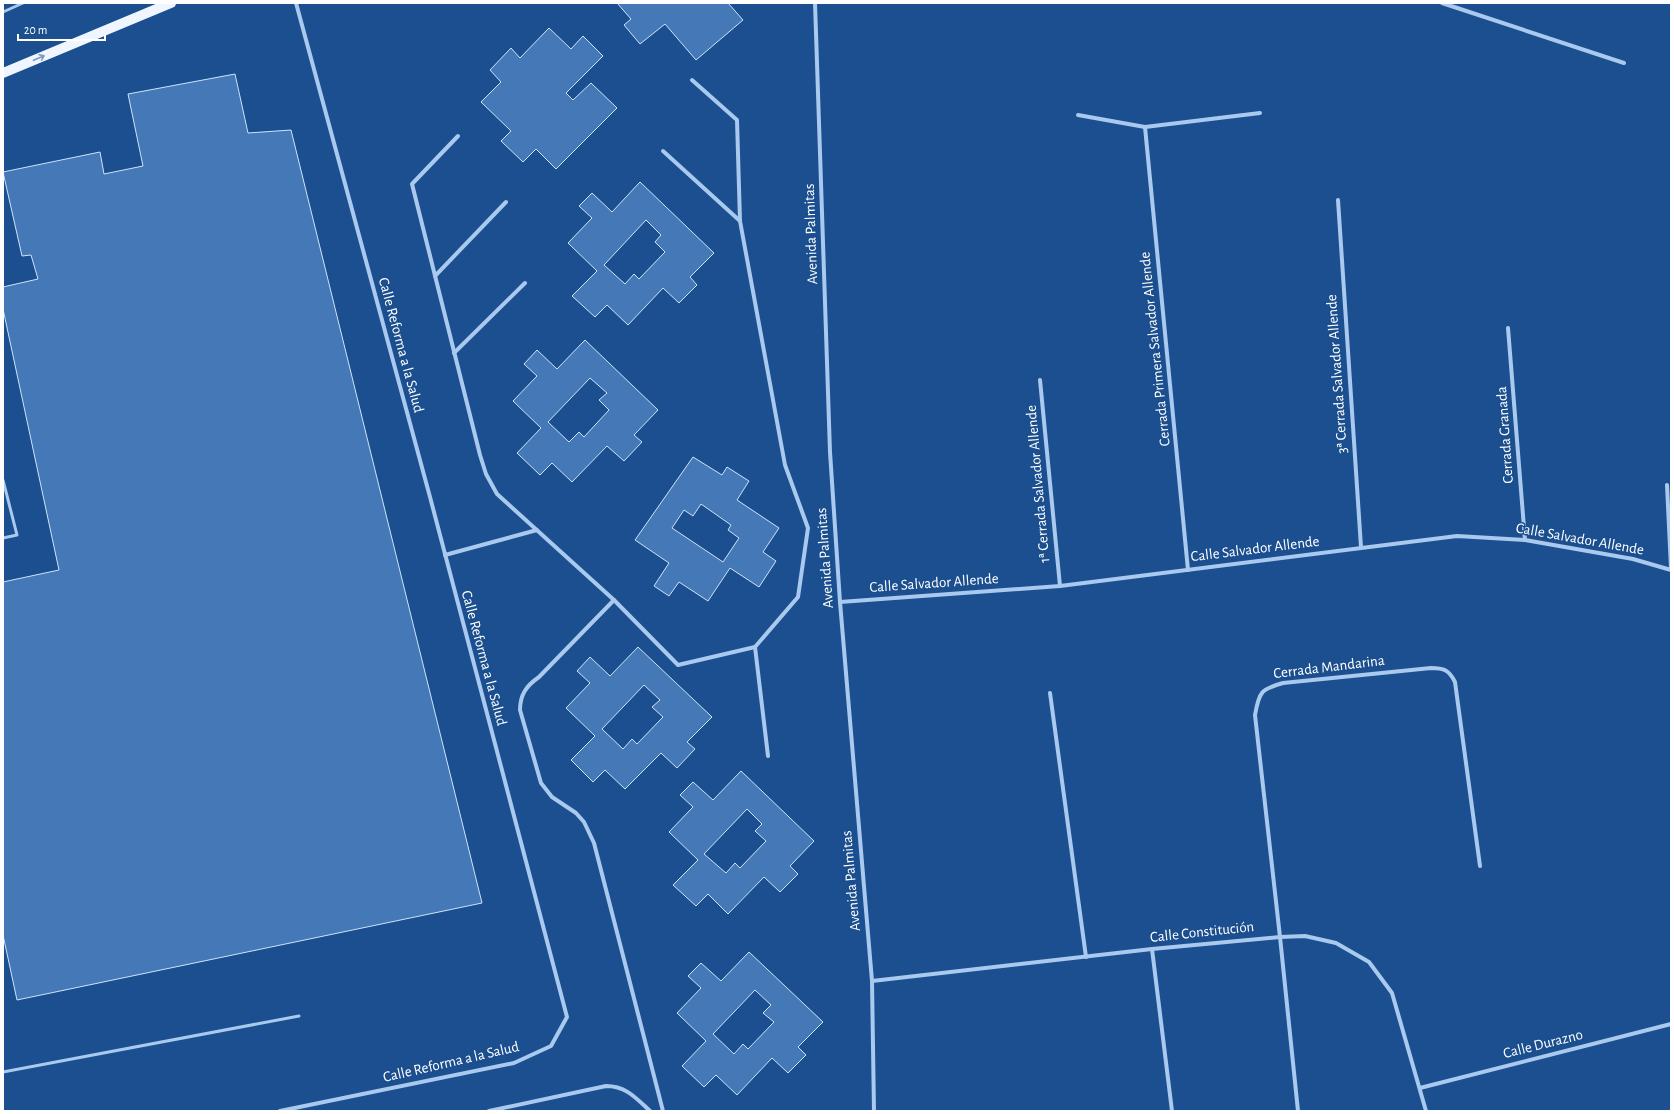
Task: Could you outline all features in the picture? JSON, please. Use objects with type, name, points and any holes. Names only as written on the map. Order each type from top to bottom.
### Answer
[{"type":"main road","points":[[3,73],[171,3]]},
{"type":"street","name":"Calle Reforma a la Salud","points":[[280,1111],[514,1063],[551,1046],[567,1017],[296,3]]},
{"type":"street","name":"Avenida Palmitas","points":[[815,3],[830,452],[840,602],[872,981],[874,1111]]},
{"type":"street","points":[[1442,3],[1624,63]]},
{"type":"street","points":[[458,136],[412,184],[480,455],[486,474],[497,494],[614,600],[678,665],[755,647],[798,597],[808,528],[785,465],[740,221],[738,120],[692,80]]},
{"type":"street","points":[[1078,115],[1145,127],[1260,113]]},
{"type":"street","name":"Cerrada Primera Salvador Allende","points":[[1145,127],[1188,570]]},
{"type":"street","points":[[663,151],[740,221]]},
{"type":"street","name":"3ª Cerrada Salvador Allende","points":[[1338,200],[1361,547]]},
{"type":"street","points":[[435,276],[506,202]]},
{"type":"street","points":[[454,353],[525,283]]},
{"type":"street","name":"Cerrada Granada","points":[[1508,328],[1525,540]]},
{"type":"street","name":"1ª Cerrada Salvador Allende","points":[[1040,380],[1060,586]]},
{"type":"street","points":[[1667,485],[1671,568]]},
{"type":"street","points":[[444,555],[536,530]]},
{"type":"street","name":"Calle Salvador Allende","points":[[840,602],[1060,586],[1457,536],[1525,540],[1633,559],[1671,568]]},
{"type":"street","points":[[614,600],[539,677],[530,683],[520,701],[520,710],[541,783],[552,797],[576,813],[584,822],[594,842],[663,1111]]},
{"type":"street","points":[[755,647],[768,756]]},
{"type":"street","name":"Cerrada Mandarina","points":[[1298,1111],[1255,716],[1258,699],[1267,687],[1284,683],[1431,668],[1442,668],[1451,675],[1455,682],[1480,866]]},
{"type":"street","points":[[1050,693],[1086,957]]},
{"type":"street","name":"Calle Constitución","points":[[872,981],[1152,949],[1280,937],[1304,936],[1336,943],[1369,962],[1392,993],[1426,1111]]},
{"type":"street","points":[[1152,949],[1172,1111]]},
{"type":"street","name":"Calle Durazno","points":[[1420,1088],[1671,1024]]},
{"type":"street","points":[[489,1111],[611,1086],[631,1093],[650,1111]]},
{"type":"lane","points":[[3,12],[23,3]]},
{"type":"lane","points":[[3,480],[16,534],[3,538]]},
{"type":"lane","points":[[3,1072],[299,1016]]},
{"type":"building","points":[[617,3],[728,3],[743,20],[696,60],[665,24],[640,44],[624,25],[631,19]]},
{"type":"building","points":[[549,28],[571,49],[583,36],[603,56],[566,93],[573,100],[591,83],[617,108],[556,169],[536,149],[523,162],[501,141],[511,131],[481,102],[501,82],[490,70],[511,48],[520,58]]},
{"type":"building","points":[[235,74],[248,133],[291,130],[482,903],[17,1000],[3,935],[3,582],[59,570],[3,309],[3,287],[38,279],[31,255],[22,256],[3,172],[100,152],[104,174],[143,166],[128,94]]},
{"type":"building","points":[[640,182],[714,253],[690,277],[697,285],[679,303],[663,288],[628,325],[607,305],[595,317],[572,296],[597,271],[568,243],[592,218],[579,206],[592,193],[612,212]],"holes":[[[646,220],[661,235],[655,242],[665,252],[639,279],[634,274],[625,284],[604,265]]]},
{"type":"building","points":[[585,340],[658,410],[634,435],[642,442],[624,461],[607,446],[572,482],[552,463],[540,475],[517,453],[541,428],[513,401],[537,376],[524,364],[537,350],[557,369]],"holes":[[[590,378],[607,393],[599,400],[609,410],[584,437],[579,432],[569,442],[548,422]]]},
{"type":"building","points":[[693,457],[722,475],[727,467],[749,481],[737,500],[779,528],[763,552],[776,561],[759,587],[730,568],[708,601],[679,582],[669,596],[654,586],[669,563],[635,540]],"holes":[[[701,504],[731,525],[728,530],[739,538],[723,562],[672,528],[684,510],[693,516]]]},
{"type":"building","points":[[638,647],[712,717],[687,742],[695,749],[677,768],[661,753],[625,789],[605,770],[593,782],[571,760],[595,736],[566,708],[590,683],[577,671],[590,657],[610,676]],"holes":[[[644,685],[660,700],[652,707],[663,717],[637,744],[632,739],[623,749],[602,729]]]},
{"type":"building","points":[[741,771],[814,841],[790,866],[798,874],[780,892],[764,877],[728,914],[708,894],[696,906],[673,885],[698,860],[669,832],[693,807],[680,795],[693,782],[713,800]],"holes":[[[747,809],[762,824],[755,831],[766,841],[740,868],[735,863],[726,873],[704,854]]]},
{"type":"building","points":[[749,952],[823,1022],[798,1047],[806,1055],[788,1073],[772,1058],[737,1095],[716,1075],[704,1087],[682,1066],[706,1041],[677,1013],[701,988],[688,976],[701,963],[721,981]],"holes":[[[755,990],[771,1005],[763,1013],[774,1022],[748,1049],[743,1044],[734,1054],[713,1034]]]}]
